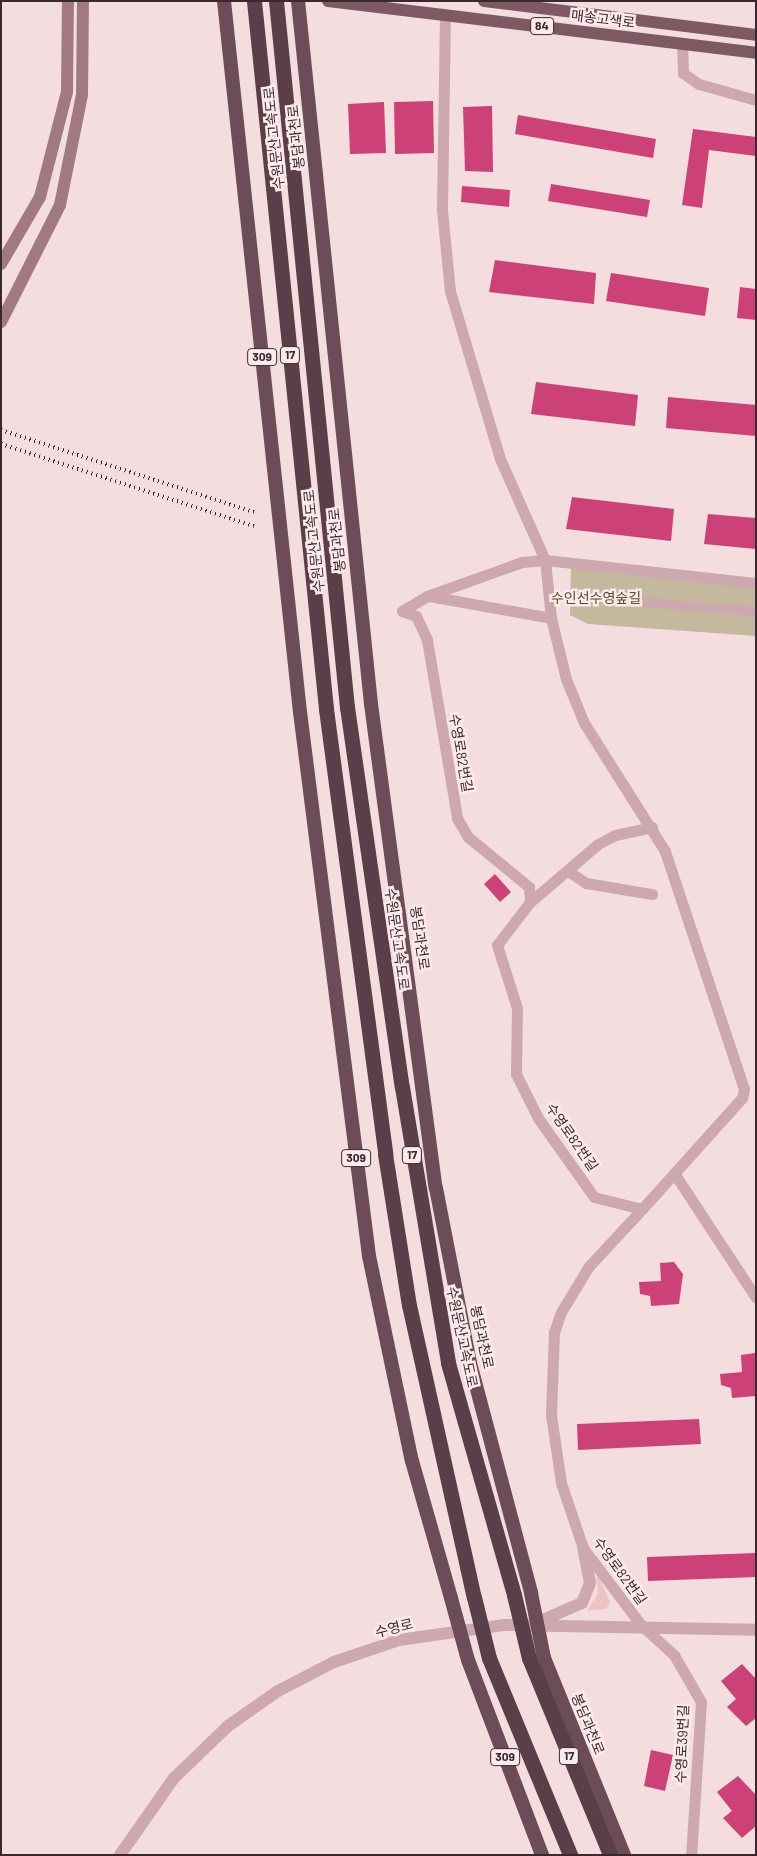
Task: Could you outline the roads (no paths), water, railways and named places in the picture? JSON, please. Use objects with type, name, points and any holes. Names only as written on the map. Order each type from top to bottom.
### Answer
[{"type":"highway","name":"309","points":[[224,1],[300,712],[369,1256],[412,1461],[468,1660],[542,1855]]},
{"type":"highway","name":"수원문산고속도로","points":[[254,1],[326,709],[383,1144],[409,1305],[489,1658],[570,1855]]},
{"type":"highway","name":"수원문산고속도로","points":[[276,1],[347,707],[403,1096],[448,1363],[514,1595],[529,1658],[610,1855]]},
{"type":"highway","name":"봉담과천로","points":[[298,1],[371,704],[436,1188],[470,1363],[530,1592],[544,1658],[624,1855]]},
{"type":"main road","points":[[1,264],[40,197],[67,92],[68,1]]},
{"type":"main road","points":[[1,322],[60,204],[82,95],[83,1]]},
{"type":"main road","name":"매송고색로","points":[[328,1],[756,53]]},
{"type":"main road","name":"매송고색로","points":[[484,1],[756,35]]},
{"type":"street","points":[[445,15],[442,210],[450,291],[500,459],[545,560],[551,618],[566,679],[584,723],[652,827],[681,889],[745,1092],[642,1209]]},
{"type":"street","points":[[682,44],[683,73],[699,84],[756,100]]},
{"type":"street","name":"수영로82번길","points":[[641,1626],[583,1548],[561,1483],[551,1415],[554,1332],[580,1279],[642,1209],[594,1196],[538,1118],[516,1074],[517,1008],[497,945],[530,902],[529,886],[468,836],[457,818],[427,640],[416,616],[402,611],[427,596],[522,562],[545,560],[756,583]]},
{"type":"street","points":[[427,596],[551,618]]},
{"type":"street","points":[[588,597],[756,611]]},
{"type":"street","points":[[530,902],[615,835],[652,827]]},
{"type":"street","points":[[568,871],[586,883],[652,894]]},
{"type":"street","points":[[674,1173],[756,1298]]},
{"type":"street","points":[[524,1625],[561,1615],[582,1603],[590,1583],[583,1548]]},
{"type":"street","name":"수영로","points":[[120,1855],[174,1778],[228,1726],[278,1691],[334,1662],[399,1640],[524,1625],[641,1626],[756,1630]]},
{"type":"street","name":"수영로39번길","points":[[641,1626],[674,1655],[701,1702],[691,1855]]},
{"type":"railway","points":[[1,430],[254,512]]},
{"type":"railway","points":[[1,444],[254,526]]},
{"type":"park label","name":"수인선수영숲길","points":[[596,598]]}]
